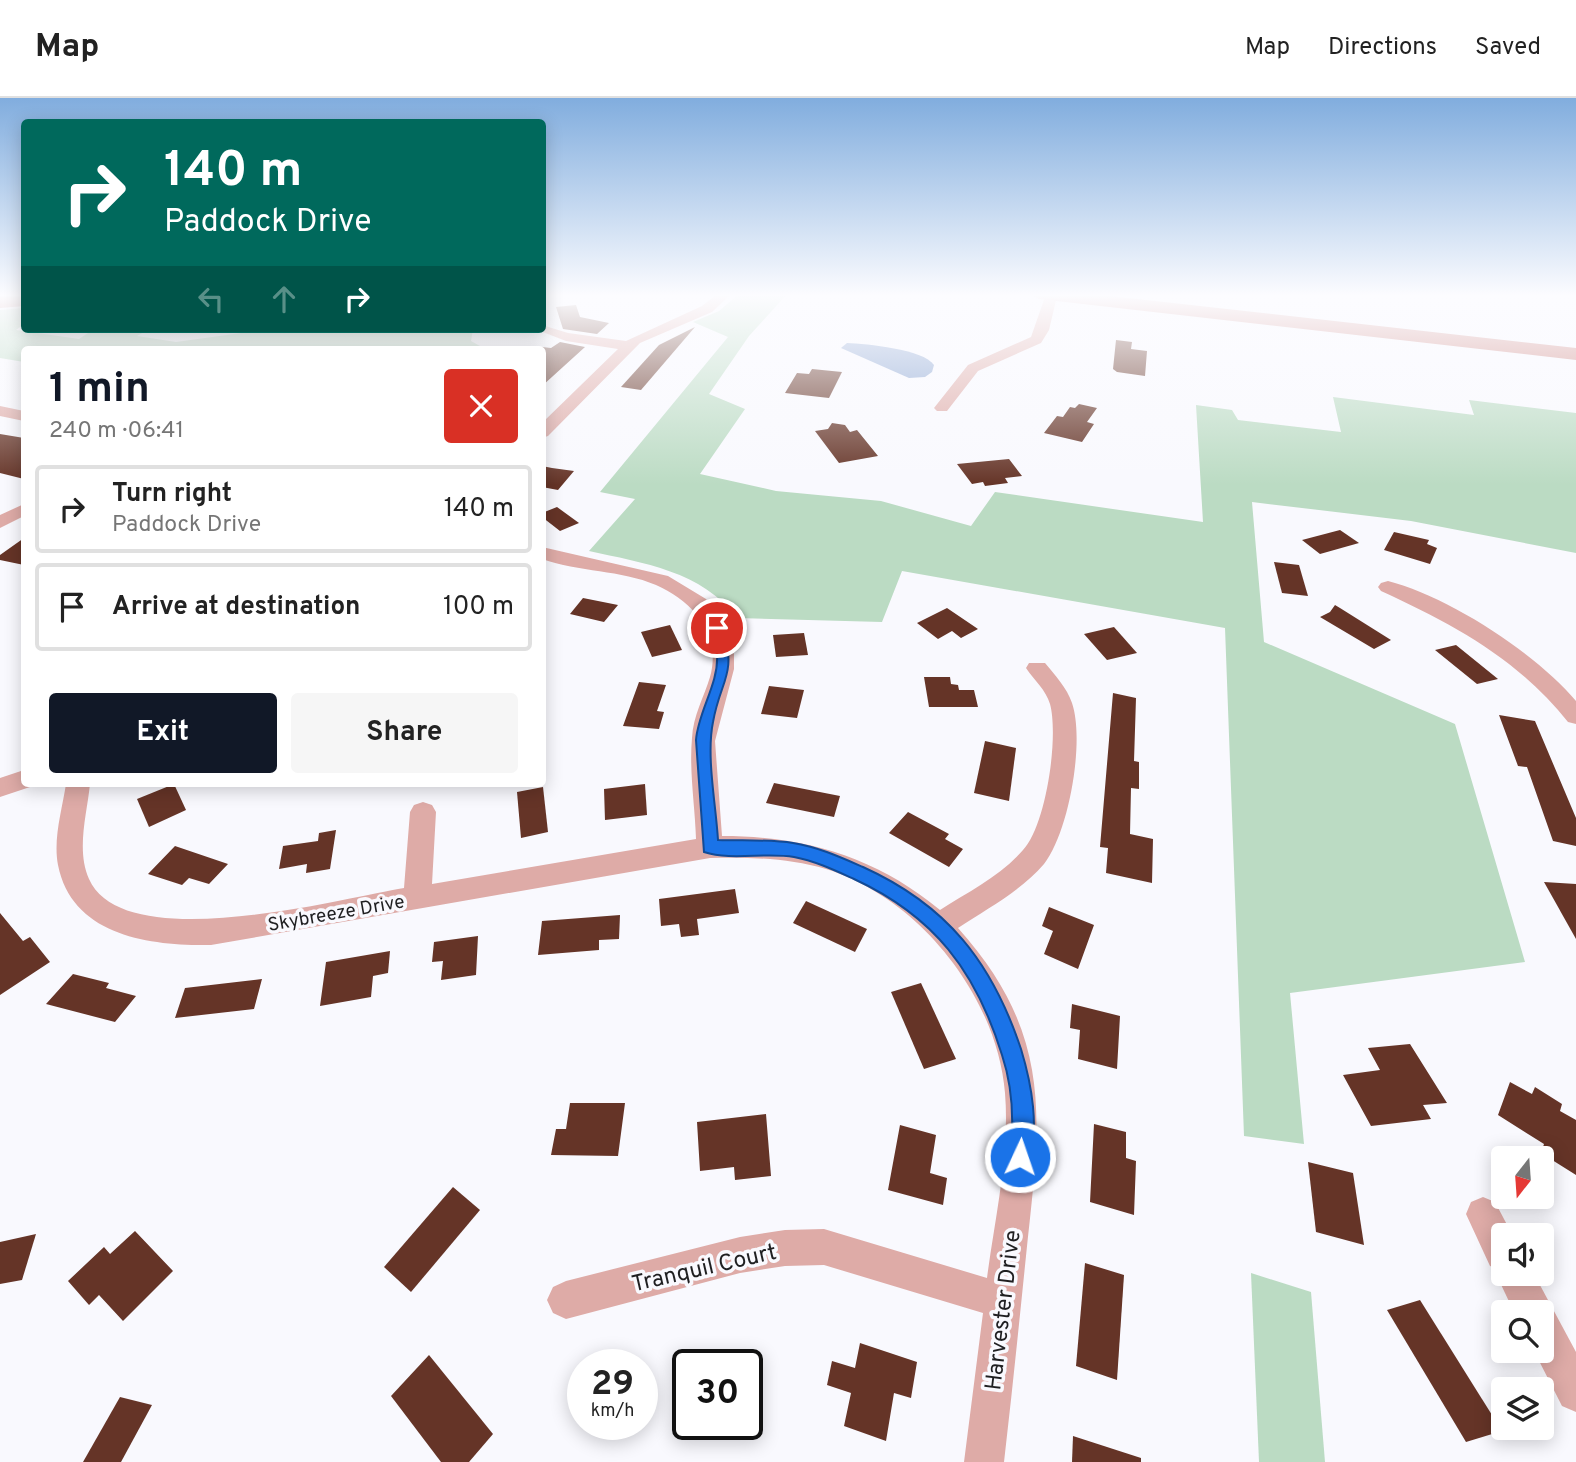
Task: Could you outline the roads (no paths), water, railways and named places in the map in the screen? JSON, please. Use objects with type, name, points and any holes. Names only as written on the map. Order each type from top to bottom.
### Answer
[{"type":"street","points":[[546,429],[616,358]]},
{"type":"street","points":[[942,408],[973,368],[996,358]]},
{"type":"street","points":[[0,411],[21,414]]},
{"type":"street","points":[[0,523],[21,511]]},
{"type":"street","points":[[546,553],[660,580],[689,594],[709,615],[722,642],[724,656],[722,671],[705,722],[710,847]]},
{"type":"street","points":[[1388,587],[1442,611],[1514,654],[1546,681],[1576,716]]},
{"type":"street","points":[[940,925],[1029,862],[1050,831],[1063,717],[1055,690],[1037,668]]},
{"type":"street","points":[[0,788],[21,780]]},
{"type":"street","name":"Skybreeze Drive","points":[[78,787],[69,847],[77,883],[89,901],[108,916],[133,926],[162,932],[211,933],[710,847]]},
{"type":"street","points":[[417,898],[423,812]]},
{"type":"street","name":"Harvester Drive","points":[[710,847],[791,850],[824,858],[890,887],[940,925],[984,982],[998,1009],[1018,1072],[1022,1132],[984,1462]]},
{"type":"street","points":[[1483,1214],[1491,1230]]},
{"type":"street","name":"Tranquil Court","points":[[566,1300],[740,1255],[785,1248],[824,1247],[1003,1301]]},
{"type":"street","points":[[1554,1350],[1576,1392]]},
{"type":"water","points":[[863,358],[924,358],[934,365],[932,372],[925,377],[909,378]]}]
